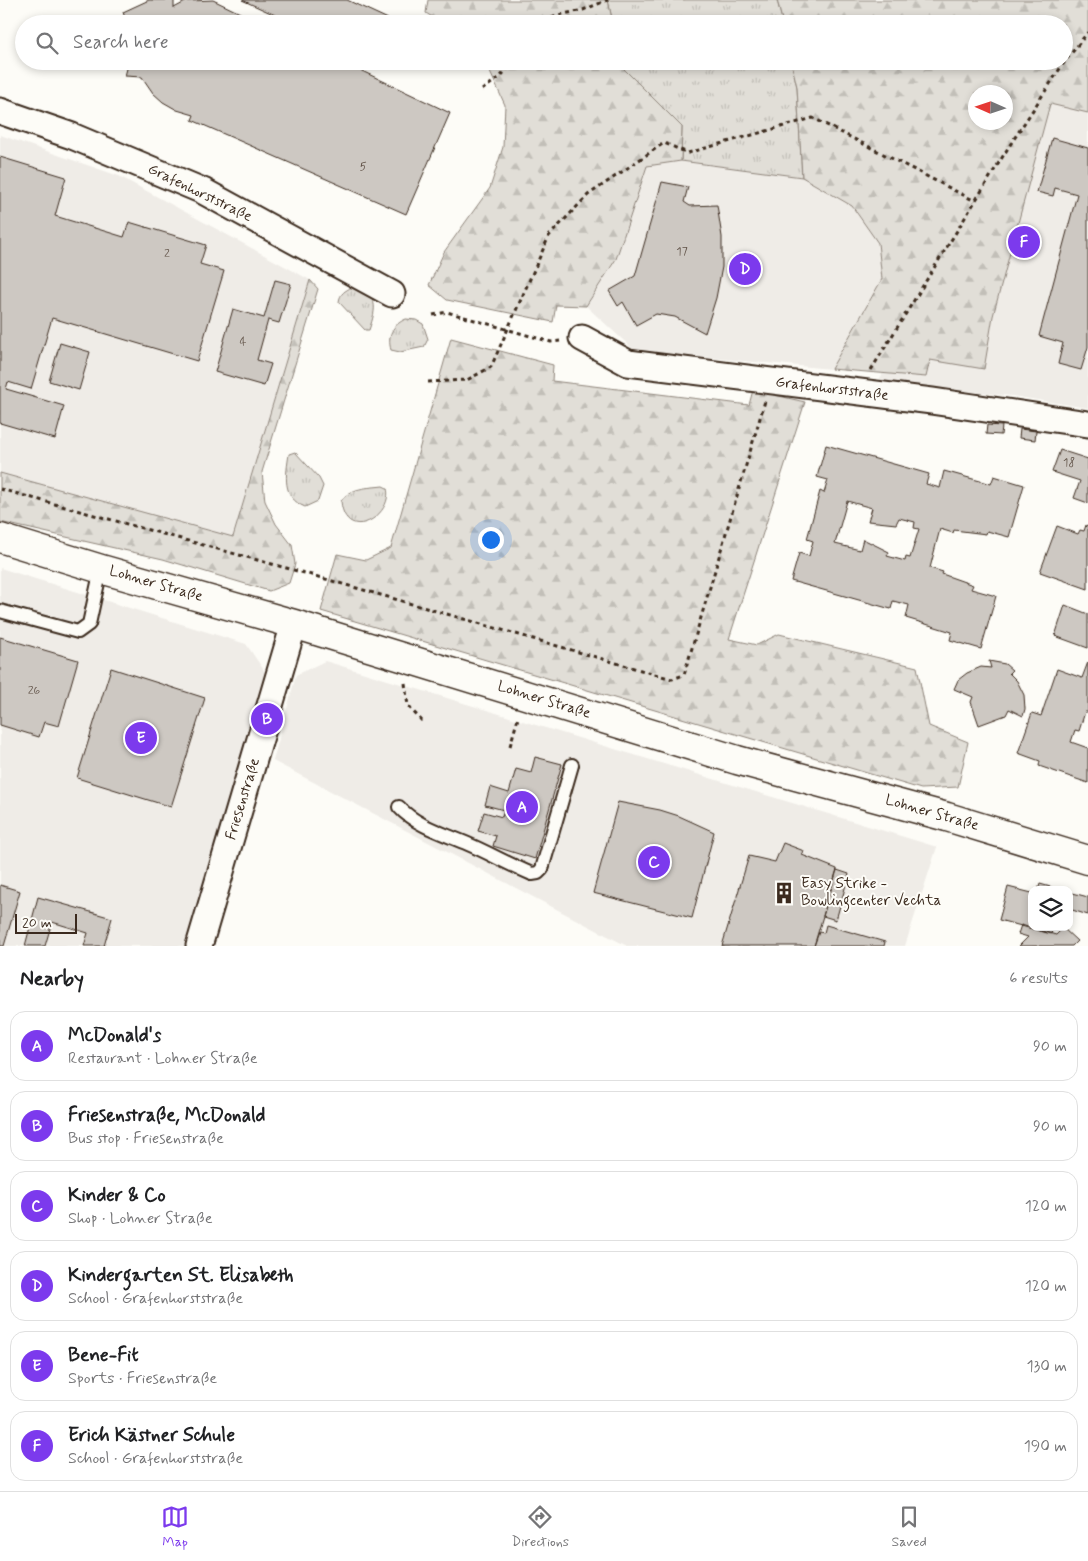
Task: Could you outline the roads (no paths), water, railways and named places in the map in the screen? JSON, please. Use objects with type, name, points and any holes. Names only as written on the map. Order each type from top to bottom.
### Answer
[{"type":"main road","name":"Lohner Straße","points":[[0,538],[294,624],[737,760],[947,817],[1088,860]]},
{"type":"street","name":"Grafenhorststraße","points":[[0,111],[72,136],[203,191],[392,294]]},
{"type":"street","name":"Grafenhorststraße","points":[[582,338],[628,363],[1088,424]]},
{"type":"street","name":"Friesenstraße","points":[[200,946],[294,624]]},
{"type":"lane","points":[[0,610],[78,632],[89,624],[101,569]]},
{"type":"lane","points":[[399,807],[409,808],[456,833],[466,843],[523,871],[532,874],[538,873],[542,869],[572,764]]},
{"type":"place","name":"Erich Kästner Schule","points":[[1024,242]]},
{"type":"place","name":"Kindergarten St. Elisabeth","points":[[745,269]]},
{"type":"place","name":"Friesenstraße, McDonald","points":[[267,719]]},
{"type":"place","name":"Bene-Fit","points":[[141,738]]},
{"type":"place","name":"McDonald's","points":[[522,807]]},
{"type":"place","name":"Kinder & Co","points":[[654,862]]},
{"type":"place","name":"Easy Strike - Bowlingcenter Vechta","points":[[784,893]]}]
